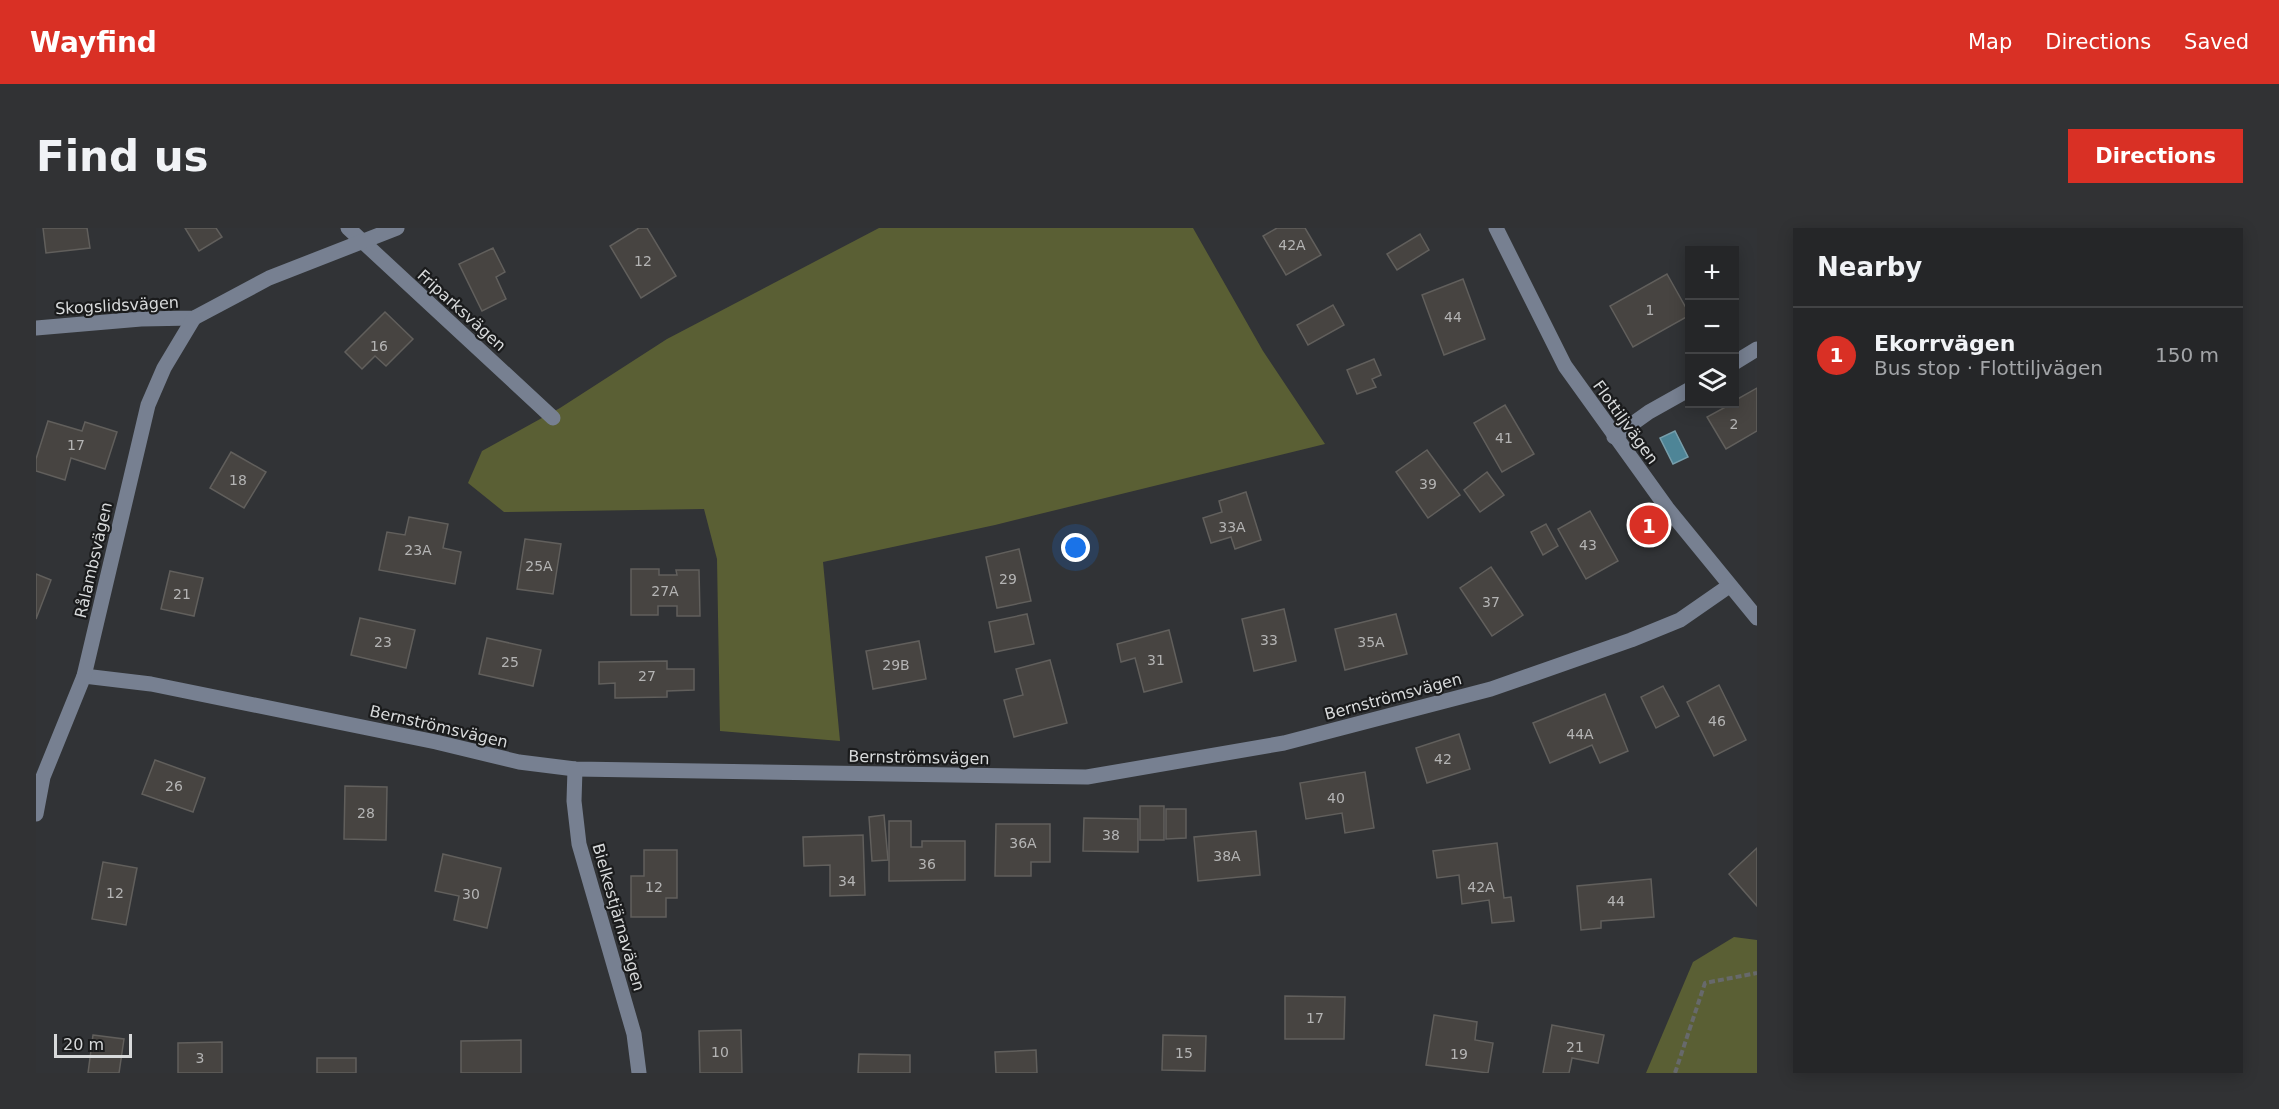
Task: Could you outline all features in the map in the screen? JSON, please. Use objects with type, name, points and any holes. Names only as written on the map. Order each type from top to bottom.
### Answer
[{"type":"street","name":"Friparksvägen","points":[[348,228],[360,242],[553,418]]},
{"type":"street","name":"Skogslidsvägen","points":[[36,328],[141,319],[194,318],[269,278],[397,228]]},
{"type":"street","name":"Flottiljvägen","points":[[1496,228],[1565,366],[1667,508],[1757,618]]},
{"type":"street","name":"Rålambsvägen","points":[[36,814],[40,775],[84,676],[148,405],[164,368],[194,318]]},
{"type":"street","points":[[1739,360],[1757,350]]},
{"type":"street","points":[[1614,437],[1649,412],[1685,391]]},
{"type":"street","name":"Bernströmsvägen","points":[[84,676],[151,684],[436,742],[519,762],[575,769],[1088,777],[1284,743],[1491,688],[1671,624],[1730,586]]},
{"type":"street","name":"Bielkestjärnavägen","points":[[575,769],[574,801],[579,844],[634,1034],[639,1073]]},
{"type":"path","points":[[1675,1073],[1705,983],[1757,973]]},
{"type":"green space","points":[[879,228],[1193,228],[1263,351],[1325,444],[995,525],[823,562],[840,741],[720,731],[717,559],[704,509],[504,512],[468,483],[482,451],[560,408],[667,339]]},
{"type":"green space","points":[[1734,937],[1757,940],[1757,1073],[1646,1073],[1693,962]]},
{"type":"water","points":[[1675,431],[1688,457],[1673,464],[1660,438]]},
{"type":"building","points":[[43,228],[87,228],[90,248],[46,253]]},
{"type":"building","points":[[185,228],[216,228],[222,237],[199,251]]},
{"type":"building","points":[[639,228],[647,228],[676,276],[641,298],[610,246]]},
{"type":"building","points":[[1277,228],[1305,228],[1321,255],[1286,275],[1263,236]]},
{"type":"building","points":[[1420,234],[1429,250],[1397,270],[1387,254]]},
{"type":"building","points":[[493,248],[505,272],[496,277],[506,299],[482,311],[459,264]]},
{"type":"building","points":[[1667,274],[1685,306],[1685,318],[1633,347],[1610,306]]},
{"type":"building","points":[[1463,279],[1485,339],[1444,355],[1422,295]]},
{"type":"building","points":[[1333,305],[1344,325],[1308,345],[1297,325]]},
{"type":"building","points":[[385,312],[413,339],[386,366],[375,356],[362,369],[345,352]]},
{"type":"building","points":[[1374,359],[1381,375],[1372,379],[1376,387],[1357,394],[1347,370]]},
{"type":"building","points":[[1757,388],[1757,431],[1726,449],[1707,417],[1724,408],[1739,408],[1739,398]]},
{"type":"building","points":[[1505,405],[1534,454],[1502,472],[1474,423]]},
{"type":"building","points":[[48,421],[82,431],[85,422],[117,432],[105,469],[71,458],[65,480],[36,471],[36,459]]},
{"type":"building","points":[[1427,450],[1460,495],[1428,518],[1396,472]]},
{"type":"building","points":[[231,452],[266,472],[244,508],[210,488]]},
{"type":"building","points":[[1487,472],[1504,495],[1480,512],[1464,490]]},
{"type":"building","points":[[1246,492],[1261,540],[1235,549],[1231,537],[1211,543],[1203,518],[1222,512],[1219,501]]},
{"type":"building","points":[[1590,511],[1618,561],[1586,579],[1558,529]]},
{"type":"building","points":[[409,517],[448,524],[443,548],[461,552],[455,584],[379,570],[387,532],[405,535]]},
{"type":"building","points":[[1546,524],[1558,546],[1543,555],[1531,532]]},
{"type":"building","points":[[525,539],[561,544],[553,594],[517,589]]},
{"type":"building","points":[[1019,549],[1031,601],[997,608],[986,557]]},
{"type":"building","points":[[1491,567],[1523,615],[1492,636],[1460,588]]},
{"type":"building","points":[[631,569],[659,569],[659,575],[677,575],[676,570],[699,570],[700,616],[677,616],[677,606],[658,606],[658,615],[631,615]]},
{"type":"building","points":[[170,571],[203,578],[194,616],[161,609]]},
{"type":"building","points":[[36,574],[51,580],[36,619]]},
{"type":"building","points":[[1284,609],[1296,661],[1254,671],[1242,619]]},
{"type":"building","points":[[1027,614],[1034,644],[995,652],[989,622]]},
{"type":"building","points":[[1396,614],[1407,654],[1345,670],[1335,629]]},
{"type":"building","points":[[360,618],[415,630],[406,668],[351,655]]},
{"type":"building","points":[[1169,630],[1182,682],[1144,692],[1135,658],[1121,662],[1117,644]]},
{"type":"building","points":[[487,638],[541,650],[533,686],[479,674]]},
{"type":"building","points":[[919,641],[926,679],[873,689],[866,651]]},
{"type":"building","points":[[1050,660],[1067,723],[1014,737],[1004,700],[1023,695],[1016,669]]},
{"type":"building","points":[[667,661],[667,669],[694,669],[694,690],[667,691],[667,697],[615,698],[615,683],[599,684],[599,662]]},
{"type":"building","points":[[1719,685],[1746,740],[1714,756],[1687,702]]},
{"type":"building","points":[[1663,686],[1679,716],[1656,728],[1641,697]]},
{"type":"building","points":[[1605,694],[1628,751],[1600,763],[1592,745],[1550,763],[1533,723]]},
{"type":"building","points":[[1459,734],[1470,769],[1427,783],[1416,748]]},
{"type":"building","points":[[155,760],[205,778],[193,812],[142,794]]},
{"type":"building","points":[[1365,772],[1374,828],[1345,833],[1342,813],[1306,819],[1300,783]]},
{"type":"building","points":[[345,786],[387,787],[386,840],[344,839]]},
{"type":"building","points":[[1140,806],[1164,806],[1164,840],[1140,840]]},
{"type":"building","points":[[1166,809],[1186,809],[1186,838],[1166,839]]},
{"type":"building","points":[[884,815],[888,860],[872,861],[869,817]]},
{"type":"building","points":[[1084,818],[1138,819],[1138,852],[1083,851]]},
{"type":"building","points":[[889,821],[911,821],[911,847],[922,847],[922,841],[965,841],[965,880],[889,881]]},
{"type":"building","points":[[996,824],[1050,824],[1050,862],[1031,862],[1031,876],[995,876]]},
{"type":"building","points":[[1256,831],[1260,875],[1198,881],[1194,837]]},
{"type":"building","points":[[863,835],[865,895],[830,896],[830,865],[804,866],[803,837]]},
{"type":"building","points":[[1497,843],[1504,898],[1511,897],[1514,921],[1492,923],[1489,900],[1462,904],[1459,875],[1437,878],[1433,851]]},
{"type":"building","points":[[1757,848],[1757,906],[1729,874]]},
{"type":"building","points":[[644,850],[677,850],[677,898],[666,898],[666,917],[631,917],[631,876],[644,876]]},
{"type":"building","points":[[443,854],[501,868],[487,928],[454,920],[459,896],[435,891]]},
{"type":"building","points":[[103,862],[137,868],[126,925],[92,919]]},
{"type":"building","points":[[1651,879],[1654,917],[1601,921],[1601,928],[1581,930],[1577,886]]},
{"type":"building","points":[[1285,996],[1345,997],[1344,1039],[1285,1039]]},
{"type":"building","points":[[1434,1015],[1477,1022],[1475,1040],[1493,1043],[1488,1073],[1426,1065]]},
{"type":"building","points":[[1552,1025],[1604,1035],[1598,1063],[1572,1058],[1569,1073],[1543,1073]]},
{"type":"building","points":[[741,1030],[742,1073],[700,1073],[699,1031]]},
{"type":"building","points":[[93,1035],[124,1039],[119,1073],[88,1073]]},
{"type":"building","points":[[1163,1035],[1206,1036],[1205,1071],[1162,1070]]},
{"type":"building","points":[[521,1040],[521,1073],[461,1073],[461,1041]]},
{"type":"building","points":[[222,1042],[222,1073],[178,1073],[178,1043]]},
{"type":"building","points":[[1036,1050],[1037,1073],[996,1073],[995,1052]]},
{"type":"building","points":[[859,1054],[910,1055],[910,1073],[858,1073]]},
{"type":"building","points":[[317,1058],[356,1058],[356,1073],[317,1073]]},
{"type":"place","name":"Ekorrvägen","points":[[1649,525]]}]
